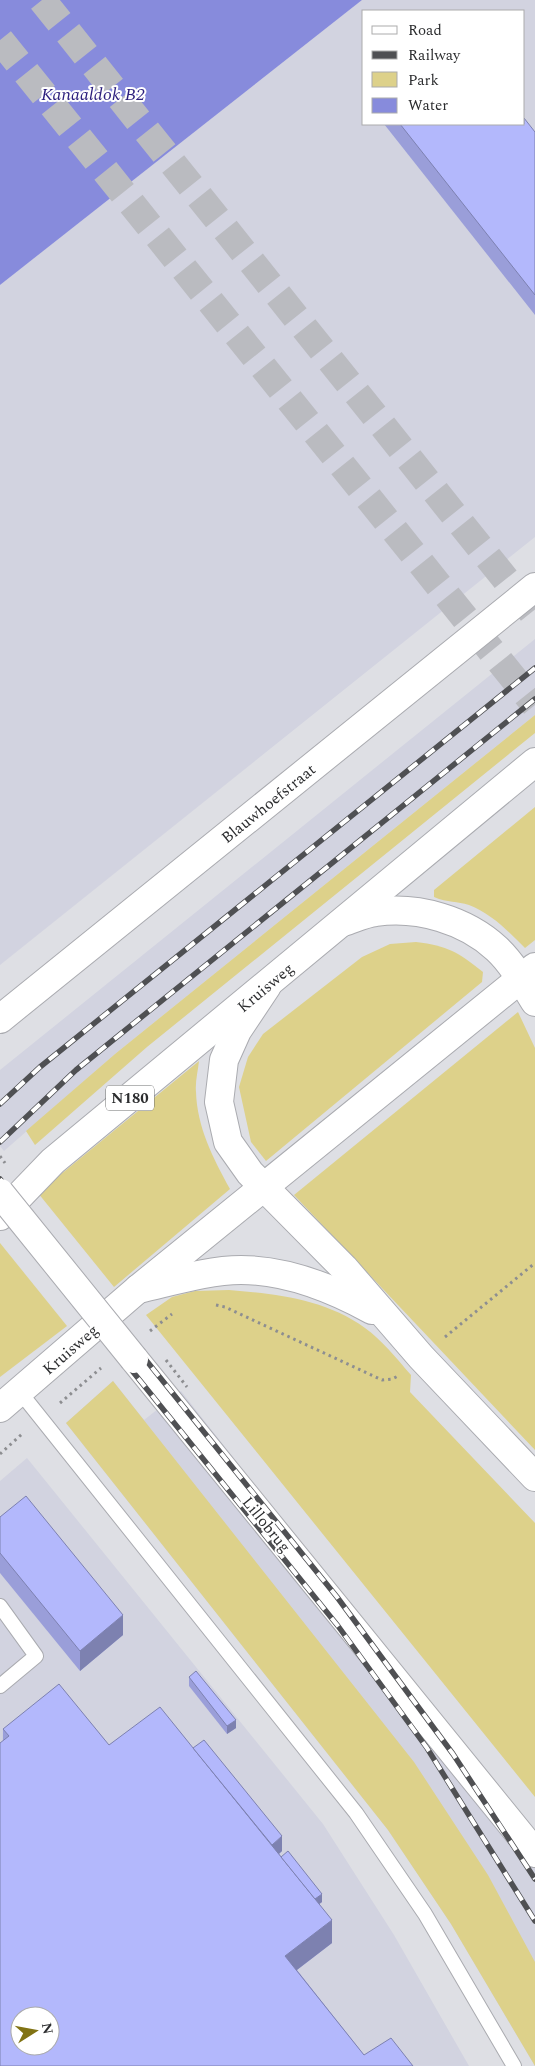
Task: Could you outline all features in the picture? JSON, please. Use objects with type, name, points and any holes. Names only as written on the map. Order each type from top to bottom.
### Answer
[{"type":"main road","name":"Blauwhoefstraat","points":[[0,1019],[535,587]]},
{"type":"main road","name":"Kruisweg","points":[[0,1216],[53,1161],[267,986],[535,762]]},
{"type":"main road","points":[[343,922],[375,912],[406,911],[429,915],[464,925],[528,973],[535,1002]]},
{"type":"main road","name":"Kruisweg","points":[[10,1400],[138,1289],[528,973]]},
{"type":"main road","points":[[267,986],[237,1030],[224,1060],[219,1102],[228,1142],[250,1173],[344,1268],[386,1319],[535,1477]]},
{"type":"main road","name":"Lillobrug","points":[[0,1193],[121,1360],[535,1853]]},
{"type":"main road","points":[[138,1289],[191,1277],[240,1270],[287,1275],[346,1296],[386,1319]]},
{"type":"lane","points":[[10,1400],[41,1418],[356,1812],[424,1914],[514,2066]]},
{"type":"lane","points":[[0,1606],[36,1656],[0,1686]]},
{"type":"path","points":[[210,1304],[225,1307],[382,1380],[392,1379],[401,1374],[420,1356],[535,1263]]},
{"type":"path","points":[[147,1333],[177,1310]]},
{"type":"path","points":[[0,1454],[41,1418],[121,1360]]},
{"type":"shaded area","points":[[362,0],[535,0],[535,537],[0,965],[0,285]]},
{"type":"shaded area","points":[[535,639],[535,715],[115,1054],[4,1151],[0,1146],[0,1070]]},
{"type":"shaded area","points":[[113,1381],[144,1420],[181,1391],[464,1752],[535,1864],[535,2066],[451,1924],[388,1830],[66,1423]]},
{"type":"shaded area","points":[[27,1458],[323,1824],[394,1935],[469,2066],[0,2066],[0,1481]]},
{"type":"green space","points":[[535,715],[535,733],[147,1047],[35,1145],[26,1131],[115,1054]]},
{"type":"green space","points":[[535,807],[535,940],[525,948],[485,913],[469,905],[434,897],[434,890]]},
{"type":"green space","points":[[416,942],[445,948],[466,959],[483,972],[482,982],[266,1161],[251,1142],[239,1087],[248,1057],[263,1034],[362,957],[390,944]]},
{"type":"green space","points":[[518,1012],[535,1048],[535,1450],[294,1195]]},
{"type":"green space","points":[[199,1061],[196,1088],[199,1118],[212,1154],[230,1189],[114,1287],[38,1193]]},
{"type":"green space","points":[[0,1243],[67,1326],[0,1377]]},
{"type":"green space","points":[[229,1290],[282,1296],[317,1304],[350,1318],[365,1328],[383,1344],[411,1375],[410,1392],[535,1523],[535,1797],[146,1315],[172,1297],[195,1291]]},
{"type":"green space","points":[[113,1381],[414,1762],[488,1875],[535,1962],[535,2066],[451,1924],[388,1830],[66,1423]]},
{"type":"water","name":"Kanaaldok B2","points":[[0,0],[362,0],[0,285]]},
{"type":"building","points":[[525,119],[535,132],[535,295],[401,125],[525,125]]},
{"type":"building","points":[[26,1496],[123,1615],[80,1651],[0,1553],[0,1517]]},
{"type":"building","points":[[196,1671],[236,1720],[227,1726],[189,1677]]},
{"type":"building","points":[[59,1684],[109,1745],[160,1707],[332,1920],[285,1956],[364,2055],[391,2038],[413,2066],[0,2066],[0,1743],[9,1736],[3,1729]]},
{"type":"building","points":[[204,1740],[282,1836],[272,1845],[193,1748]]},
{"type":"building","points":[[288,1851],[322,1894],[315,1899],[281,1857]]},
{"type":"tunnel","points":[[42,0],[535,616]]},
{"type":"tunnel","points":[[0,40],[535,705]]},
{"type":"railway","points":[[0,1104],[40,1067],[535,668]]},
{"type":"railway","points":[[0,1142],[76,1070],[535,699]]},
{"type":"railway","points":[[0,1179],[337,1597],[453,1754],[535,1879]]},
{"type":"railway","points":[[0,1207],[338,1626],[427,1748],[535,1921]]}]
